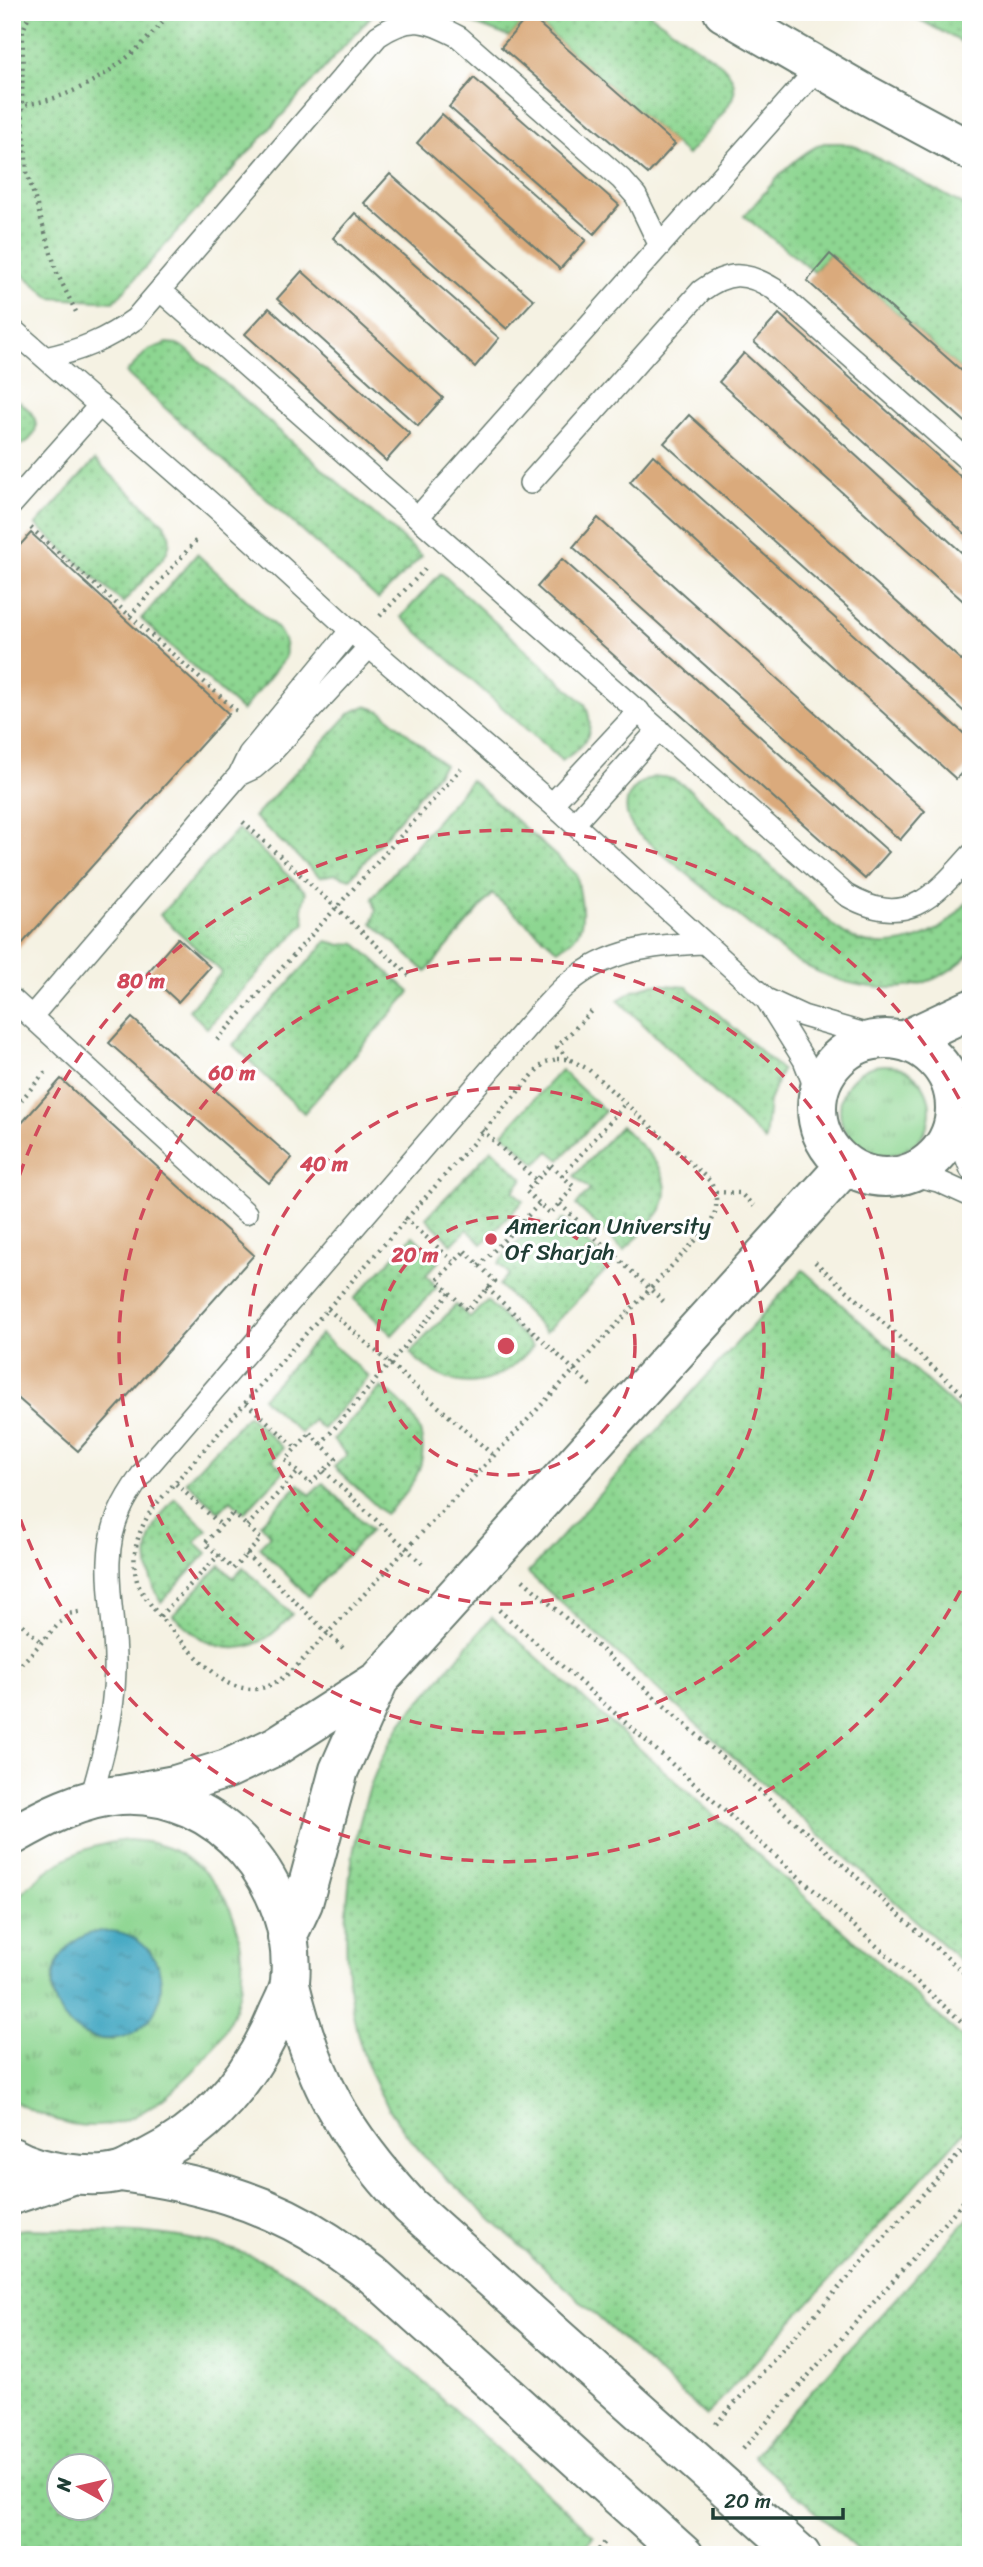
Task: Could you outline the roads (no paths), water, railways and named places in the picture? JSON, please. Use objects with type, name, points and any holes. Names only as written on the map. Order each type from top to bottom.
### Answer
[{"type":"street","points":[[723,12],[818,68],[971,151]]},
{"type":"street","points":[[971,1009],[891,1039],[847,1051],[834,1062],[817,1093],[817,1114],[822,1135],[845,1166],[866,1175],[887,1178],[908,1174],[928,1163],[944,1146],[953,1106],[956,1059],[971,1021]]},
{"type":"street","points":[[891,1039],[919,1047],[933,1057],[944,1071],[953,1106]]},
{"type":"street","points":[[12,1836],[48,1815],[105,1798],[175,1785],[227,1769],[276,1746],[379,1681],[845,1166]]},
{"type":"street","points":[[287,1937],[303,1903],[340,1770],[379,1681]]},
{"type":"street","points":[[105,1798],[161,1798],[198,1811],[232,1833],[259,1863],[278,1899],[287,1937],[290,1985],[302,2035],[321,2083],[345,2127],[376,2168],[410,2206],[801,2555]]},
{"type":"street","points":[[120,2172],[164,2150],[204,2121],[238,2085],[265,2045],[290,1985]]},
{"type":"street","points":[[12,2157],[23,2163],[71,2175]]},
{"type":"street","points":[[12,2195],[71,2175],[120,2172],[175,2180],[228,2194],[279,2215],[327,2241],[372,2274],[684,2555]]},
{"type":"lane","points":[[45,358],[74,352],[114,335],[135,320],[378,36],[393,26],[411,20],[428,23],[460,37],[621,179],[636,196],[660,246]]},
{"type":"lane","points":[[419,516],[818,68]]},
{"type":"lane","points":[[530,483],[701,291],[717,279],[737,275],[756,278],[774,289],[971,464]]},
{"type":"lane","points":[[161,291],[846,895],[864,905],[885,911],[906,909],[926,901],[942,888],[971,855]]},
{"type":"lane","points":[[12,329],[360,638],[552,804],[766,999],[804,1059],[817,1093]]},
{"type":"lane","points":[[18,513],[100,405]]},
{"type":"lane","points":[[32,1016],[239,775],[254,768],[269,755],[360,638]]},
{"type":"lane","points":[[552,804],[639,711]]},
{"type":"lane","points":[[574,824],[659,729]]},
{"type":"lane","points":[[105,1798],[116,1667],[109,1556],[112,1533],[120,1511],[145,1470],[539,1013],[569,982],[598,963],[632,949],[703,943]]},
{"type":"lane","points":[[12,999],[246,1213]]},
{"type":"lane","points":[[766,999],[803,1016],[891,1039]]},
{"type":"lane","points":[[953,1106],[971,1170]]},
{"type":"lane","points":[[908,1174],[938,1181],[971,1196]]},
{"type":"water","points":[[107,1931],[128,1935],[145,1947],[157,1964],[161,1985],[157,2006],[145,2023],[128,2035],[107,2039],[86,2035],[69,2023],[57,2006],[53,1985],[57,1964],[69,1947],[86,1935]]},
{"type":"place","name":"American University Of Sharjah","points":[[491,1239]]}]
